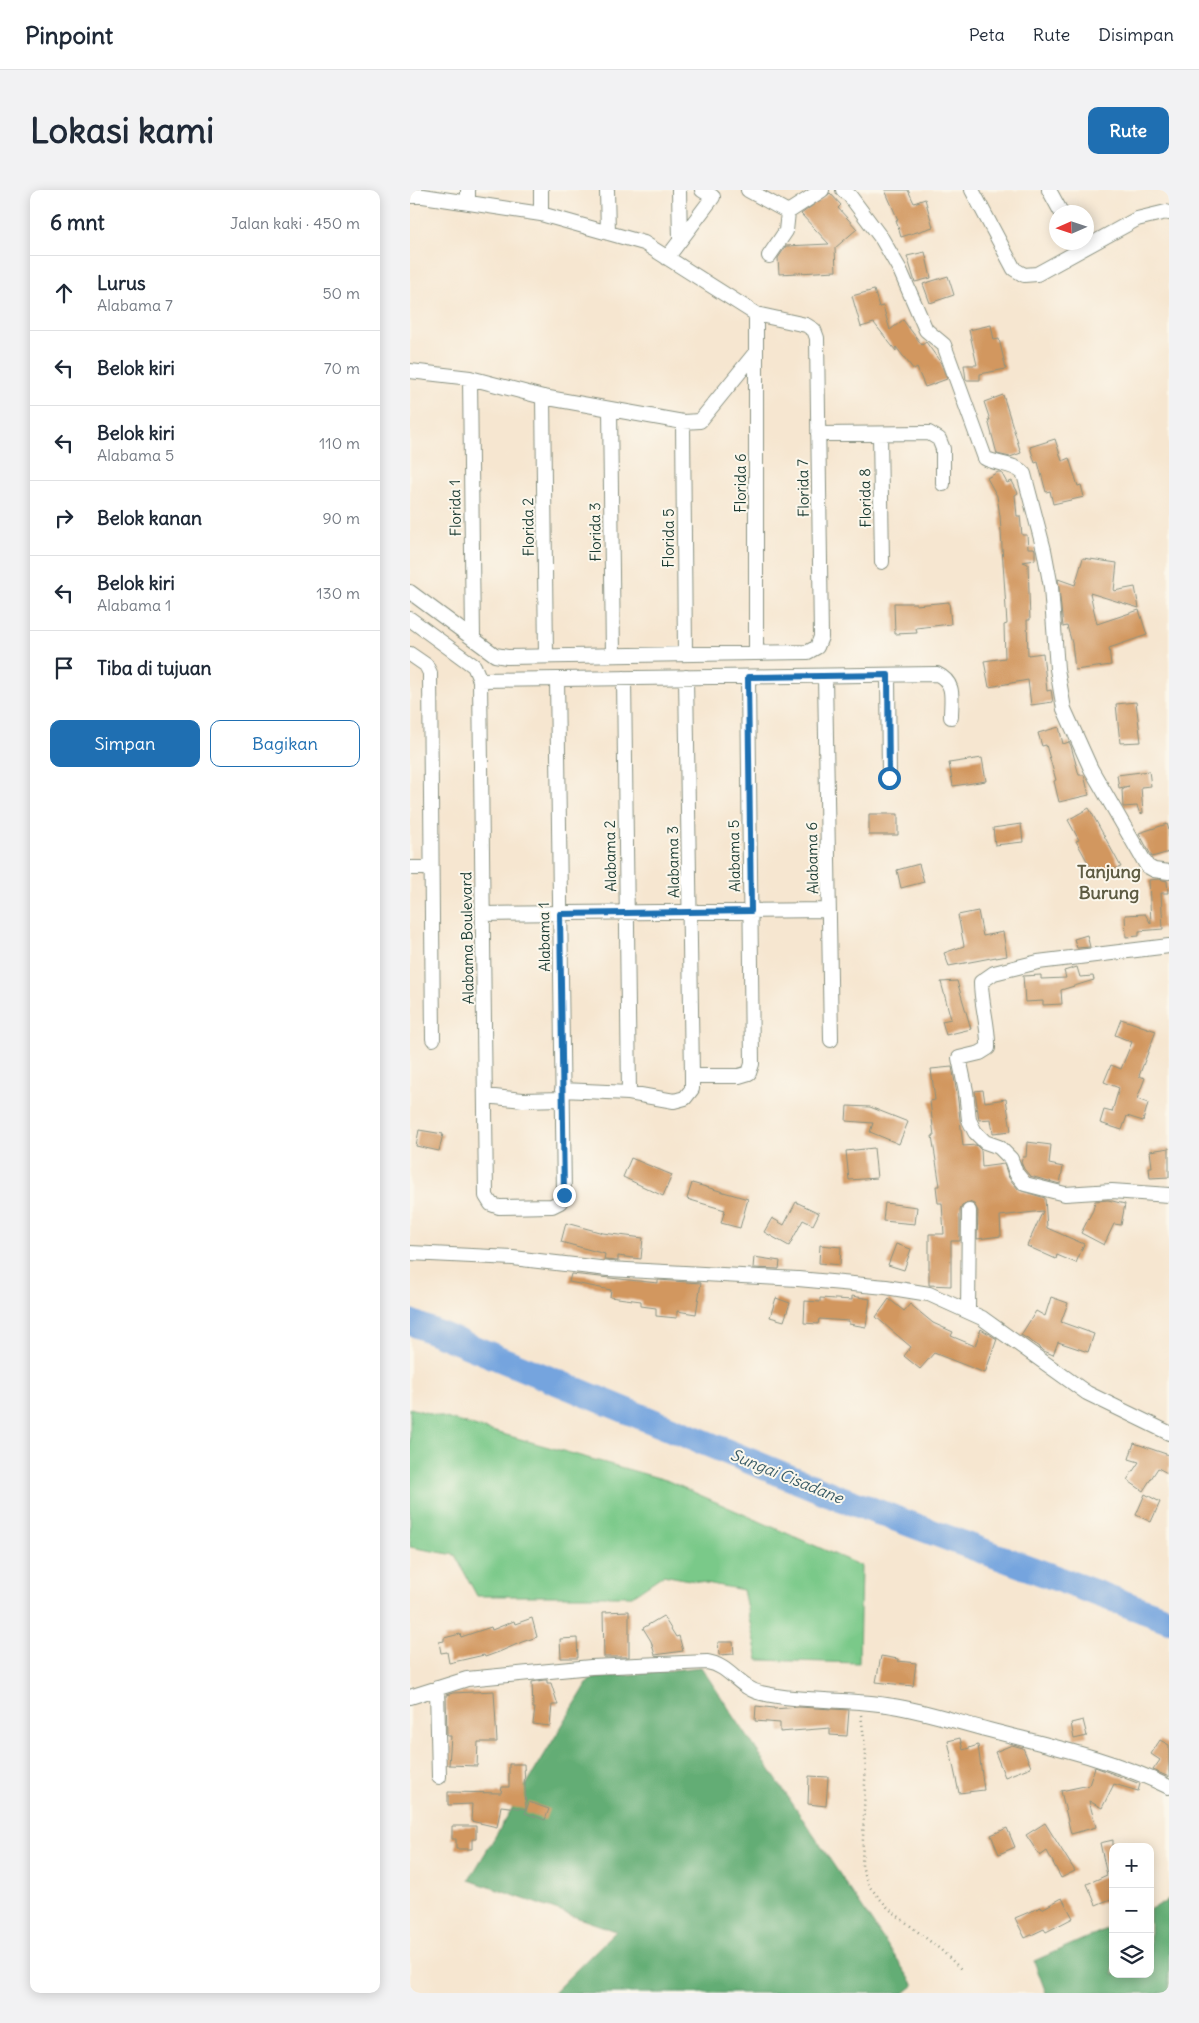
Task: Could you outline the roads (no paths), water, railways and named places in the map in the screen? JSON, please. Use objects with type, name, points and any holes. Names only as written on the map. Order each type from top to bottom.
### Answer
[{"type":"street","points":[[541,190],[541,214]]},
{"type":"street","points":[[607,190],[608,233]]},
{"type":"street","points":[[680,190],[680,240]]},
{"type":"street","points":[[667,258],[713,197],[702,190]]},
{"type":"street","points":[[748,190],[788,212]]},
{"type":"street","points":[[788,212],[822,190]]},
{"type":"street","points":[[843,190],[850,196],[886,246],[900,270],[926,330],[944,345],[982,453],[990,461],[1014,467],[1024,474],[1044,550],[1050,587],[1058,676],[1064,709],[1091,769],[1147,866],[1154,870],[1169,872]]},
{"type":"street","points":[[972,190],[1014,269],[1024,275],[1037,274],[1073,250]]},
{"type":"street","points":[[1049,190],[1057,205]]},
{"type":"street","points":[[410,196],[468,196],[644,243],[756,314]]},
{"type":"street","points":[[769,256],[786,231],[788,212]]},
{"type":"street","points":[[1094,239],[1136,219],[1169,213]]},
{"type":"street","name":"Florida 7","points":[[756,314],[806,325],[814,330],[817,338],[821,637],[817,646],[808,652],[756,653]]},
{"type":"street","name":"Florida 6","points":[[756,314],[756,653]]},
{"type":"street","points":[[410,371],[470,378],[543,397],[683,422],[700,421],[756,352]]},
{"type":"street","name":"Florida 1","points":[[470,378],[472,638]]},
{"type":"street","name":"Florida 2","points":[[543,397],[546,656]]},
{"type":"street","name":"Florida 3","points":[[610,409],[613,655]]},
{"type":"street","name":"Florida 5","points":[[683,422],[685,654]]},
{"type":"street","points":[[818,434],[929,433],[939,439],[943,448],[943,484]]},
{"type":"street","name":"Florida 8","points":[[880,434],[882,562]]},
{"type":"street","points":[[410,592],[495,655],[507,657],[756,653]]},
{"type":"street","points":[[410,619],[474,666],[480,680],[937,674],[947,679],[951,686],[951,717]]},
{"type":"street","points":[[410,654],[426,665],[430,674],[433,1039]]},
{"type":"street","points":[[888,675],[889,778]]},
{"type":"street","name":"Alabama 6","points":[[825,676],[831,1040]]},
{"type":"street","name":"Alabama 3","points":[[629,1093],[674,1101],[685,1098],[692,1089],[686,677]]},
{"type":"street","name":"Alabama 5","points":[[692,1076],[739,1076],[748,1073],[752,1064],[748,677]]},
{"type":"street","name":"Alabama 2","points":[[624,678],[629,1093]]},
{"type":"street","name":"Alabama 1","points":[[486,1196],[491,1204],[499,1207],[552,1206],[560,1202],[564,1195],[556,679]]},
{"type":"street","name":"Alabama Boulevard","points":[[480,680],[486,1196]]},
{"type":"street","points":[[410,868],[431,868]]},
{"type":"street","points":[[483,914],[829,910]]},
{"type":"street","points":[[1169,946],[1038,962],[994,973],[981,982],[988,1048],[980,1053],[959,1058],[966,1091],[969,1120],[975,1132],[985,1142],[999,1148],[1011,1159],[1016,1173],[1025,1184],[1065,1194],[1112,1191],[1169,1195]]},
{"type":"street","points":[[485,1096],[523,1100],[562,1094],[629,1093]]},
{"type":"street","points":[[968,1311],[969,1211]]},
{"type":"street","points":[[410,1253],[513,1258],[608,1269],[798,1279],[886,1287],[929,1294],[982,1318],[1087,1393],[1169,1433]]},
{"type":"street","points":[[410,1697],[466,1679],[581,1668],[716,1663],[751,1690],[759,1693],[793,1699],[893,1706],[1049,1745],[1138,1772],[1169,1787]]},
{"type":"street","points":[[437,1688],[439,1777]]},
{"type":"waterway","name":"Sungai Cisadane","points":[[410,1322],[840,1498],[1169,1620]]},
{"type":"district","name":"Tanjung Burung","points":[[1109,881]]}]
